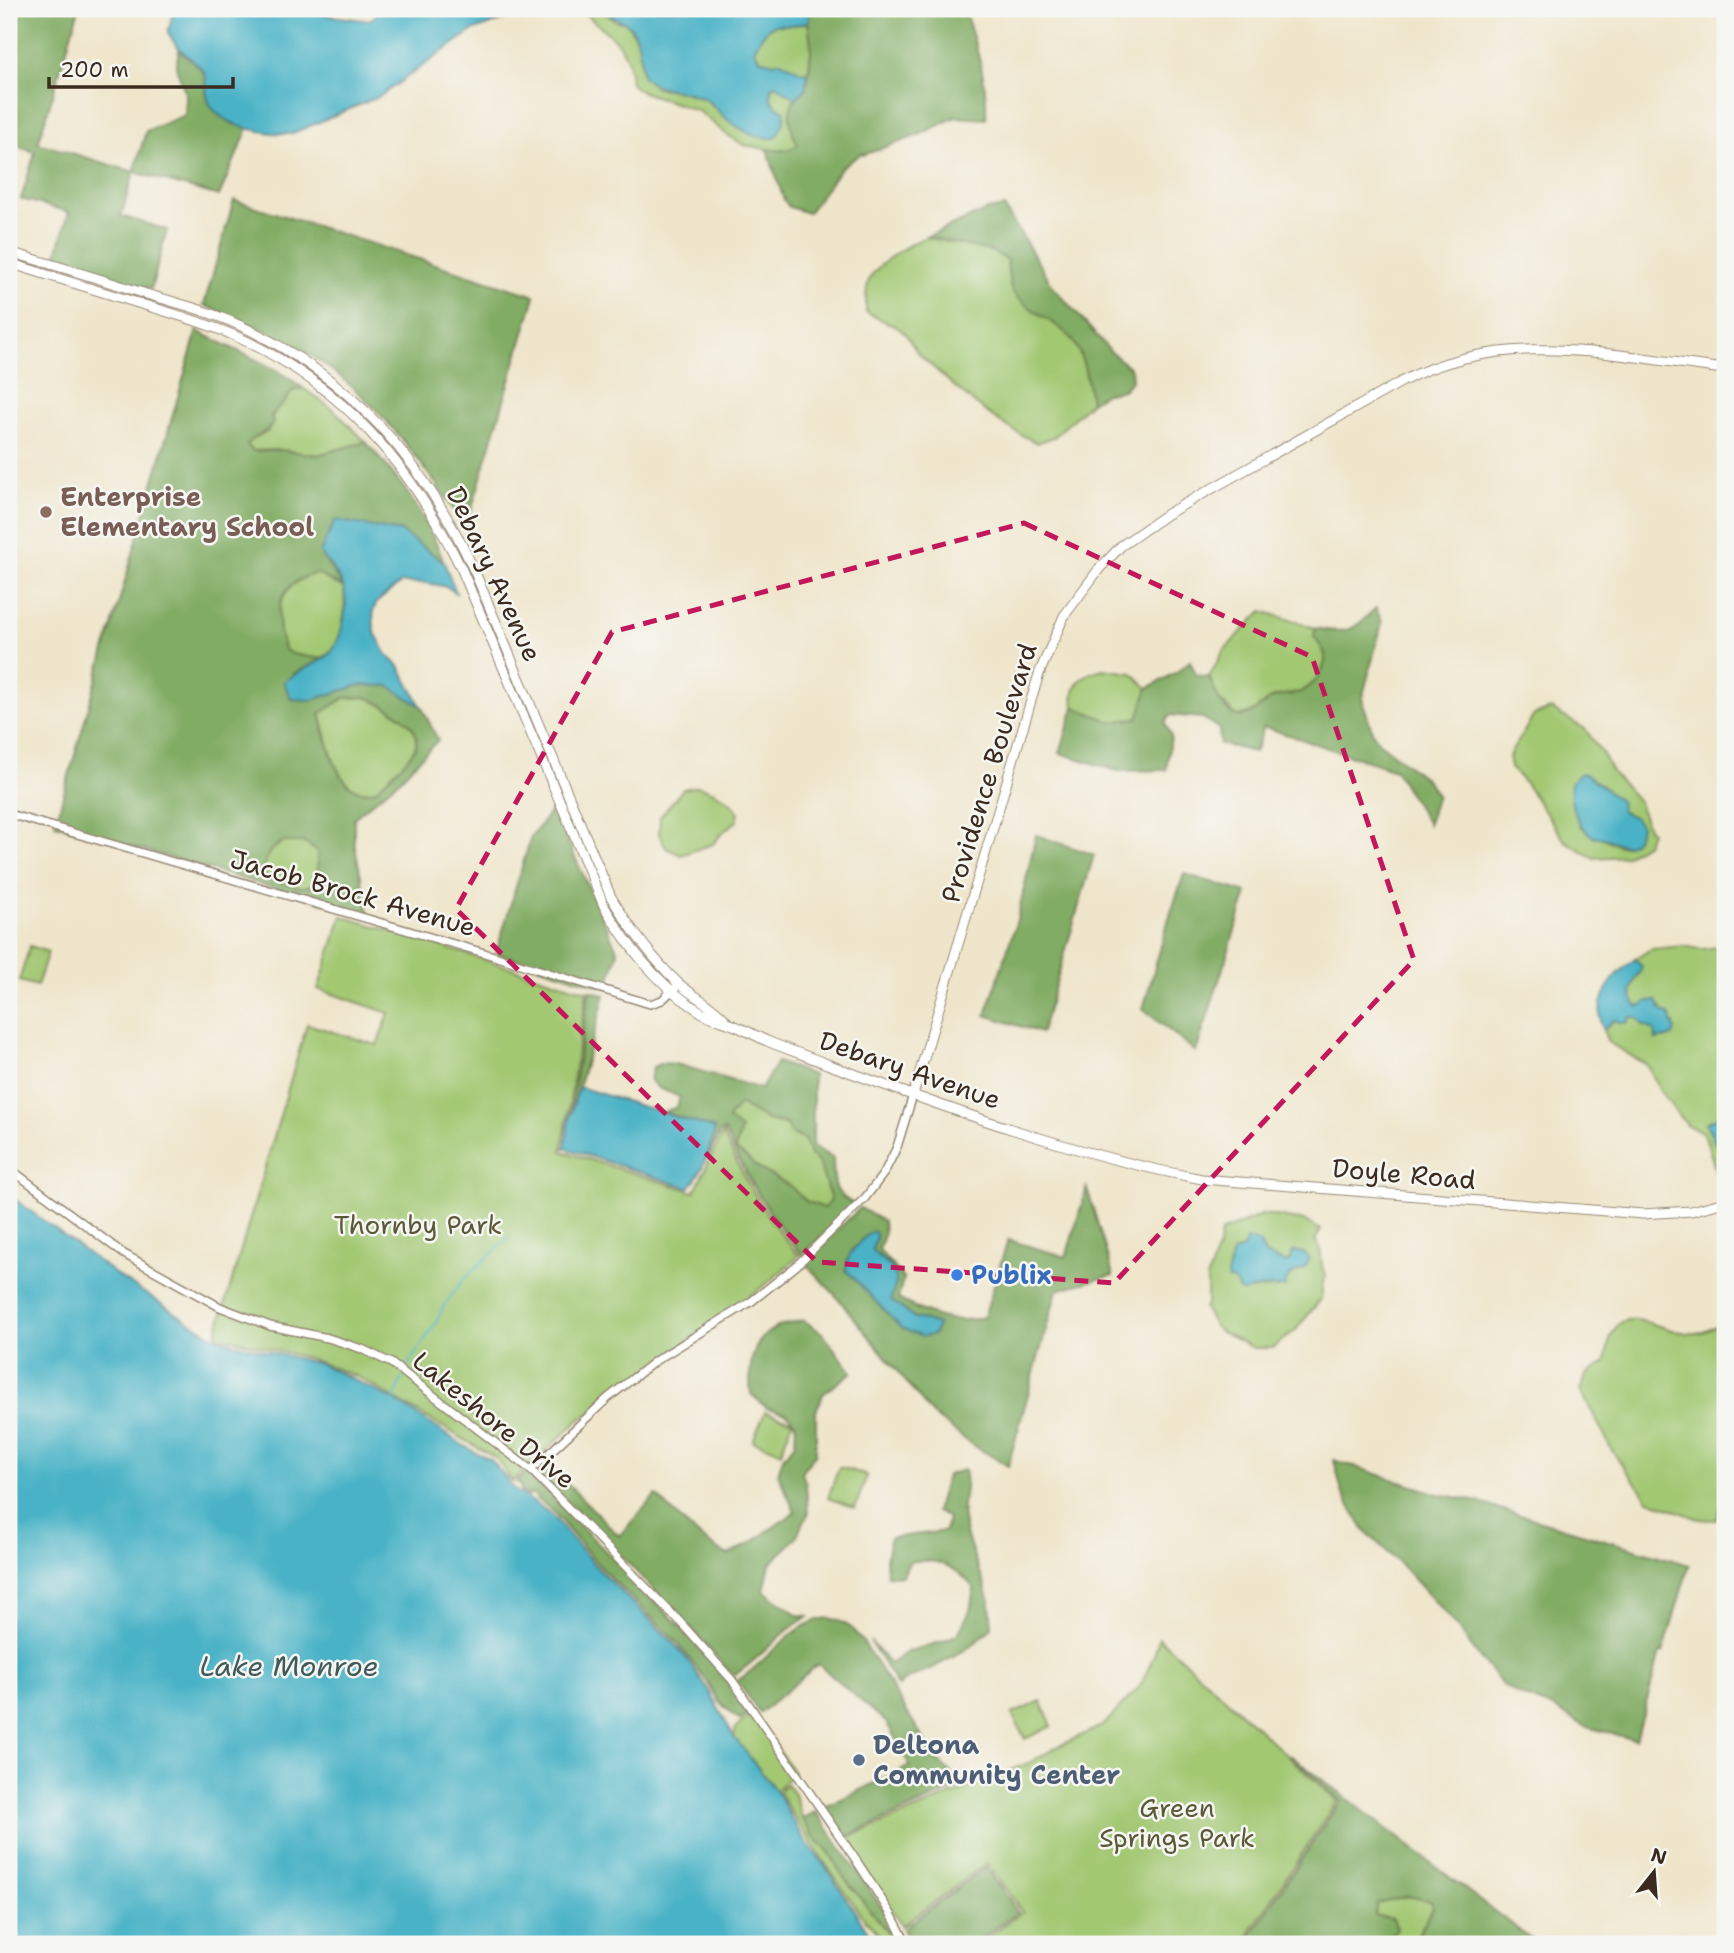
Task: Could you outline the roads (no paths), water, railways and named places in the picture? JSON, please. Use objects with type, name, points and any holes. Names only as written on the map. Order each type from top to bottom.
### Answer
[{"type":"main road","name":"Debary Avenue","points":[[9,252],[198,310],[240,326],[309,365],[373,418],[399,447],[452,522],[611,897],[632,931],[679,984],[719,1011],[728,1023]]},
{"type":"main road","name":"Debary Avenue","points":[[9,263],[194,320],[233,335],[302,374],[336,399],[393,456],[424,498],[462,570],[604,906],[625,940],[672,992],[714,1020],[728,1023],[767,1041],[913,1094],[1081,1150]]},
{"type":"main road","name":"Providence Boulevard","points":[[913,1094],[1039,674],[1064,616],[1099,569],[1121,547],[1167,514],[1401,382],[1466,356],[1510,349],[1537,349],[1614,355],[1725,369]]},
{"type":"main road","name":"Doyle Road","points":[[1081,1150],[1202,1179],[1518,1205],[1643,1214],[1690,1211],[1725,1202]]},
{"type":"street","name":"Jacob Brock Avenue","points":[[9,814],[650,1004],[662,1000],[672,992]]},
{"type":"street","points":[[672,992],[679,984]]},
{"type":"street","name":"Providence Boulevard","points":[[531,1470],[608,1398],[655,1361],[752,1301],[796,1266],[865,1198],[884,1172],[897,1147],[913,1094]]},
{"type":"street","name":"Lakeshore Drive","points":[[9,1168],[124,1254],[220,1307],[270,1326],[328,1338],[362,1349],[391,1363],[531,1470],[681,1623],[732,1680],[891,1914],[907,1944]]},
{"type":"water","points":[[174,9],[279,9],[364,20],[373,18],[379,9],[511,9],[514,16],[472,31],[380,96],[291,134],[254,130],[228,121],[218,114],[207,95],[204,72],[179,48],[168,32]]},
{"type":"water","points":[[601,9],[810,9],[808,22],[772,26],[754,50],[760,59],[773,63],[781,61],[808,73],[805,90],[796,98],[775,85],[771,87],[772,102],[784,111],[782,125],[775,138],[753,134],[732,123],[705,99],[657,86],[643,77],[635,33],[626,23]]},
{"type":"water","points":[[335,520],[401,532],[444,562],[456,593],[447,587],[427,583],[401,583],[377,602],[373,611],[374,631],[387,655],[399,666],[421,706],[389,686],[360,685],[312,700],[291,699],[284,682],[326,657],[340,635],[345,606],[344,590],[337,575],[320,553]]},
{"type":"water","points":[[1581,773],[1588,775],[1620,801],[1621,811],[1634,817],[1641,826],[1632,843],[1627,845],[1593,837],[1582,825],[1574,813],[1571,791],[1571,782]]},
{"type":"water","points":[[1635,959],[1642,967],[1633,985],[1633,1000],[1636,1006],[1640,1007],[1647,1001],[1657,1001],[1662,1011],[1670,1015],[1675,1030],[1673,1036],[1656,1040],[1654,1030],[1643,1025],[1636,1017],[1630,1017],[1628,1022],[1622,1023],[1614,1020],[1603,1030],[1600,1008],[1606,990],[1618,973]]},
{"type":"water","points":[[579,1087],[715,1129],[702,1167],[689,1188],[565,1148],[569,1120]]},
{"type":"water","points":[[1725,1108],[1725,1152],[1717,1146],[1706,1123],[1717,1118]]},
{"type":"water","name":"Lake Monroe","points":[[9,1195],[118,1276],[210,1335],[320,1364],[398,1402],[464,1446],[492,1461],[515,1490],[550,1513],[598,1569],[687,1659],[709,1691],[734,1737],[776,1791],[803,1838],[823,1863],[876,1944],[9,1944]]},
{"type":"water","points":[[871,1232],[875,1232],[876,1237],[872,1250],[892,1268],[896,1277],[891,1300],[913,1317],[938,1325],[934,1334],[922,1337],[901,1328],[846,1270],[851,1253]]},
{"type":"water","points":[[1247,1239],[1259,1242],[1265,1255],[1287,1263],[1294,1251],[1304,1253],[1309,1259],[1307,1265],[1289,1276],[1285,1287],[1239,1291],[1235,1282],[1227,1276],[1233,1252],[1243,1249]]},
{"type":"waterway","points":[[406,1368],[435,1325],[445,1304],[464,1279],[510,1237]]},
{"type":"waterway","points":[[394,1400],[402,1379]]},
{"type":"place","name":"Enterprise Elementary School","points":[[46,512]]},
{"type":"place","name":"Publix","points":[[957,1275]]},
{"type":"place","name":"Deltona Community Center","points":[[859,1760]]},
{"type":"park label","name":"Thornby Park","points":[[418,1225]]},
{"type":"park label","name":"Green Springs Park","points":[[1177,1823]]}]
